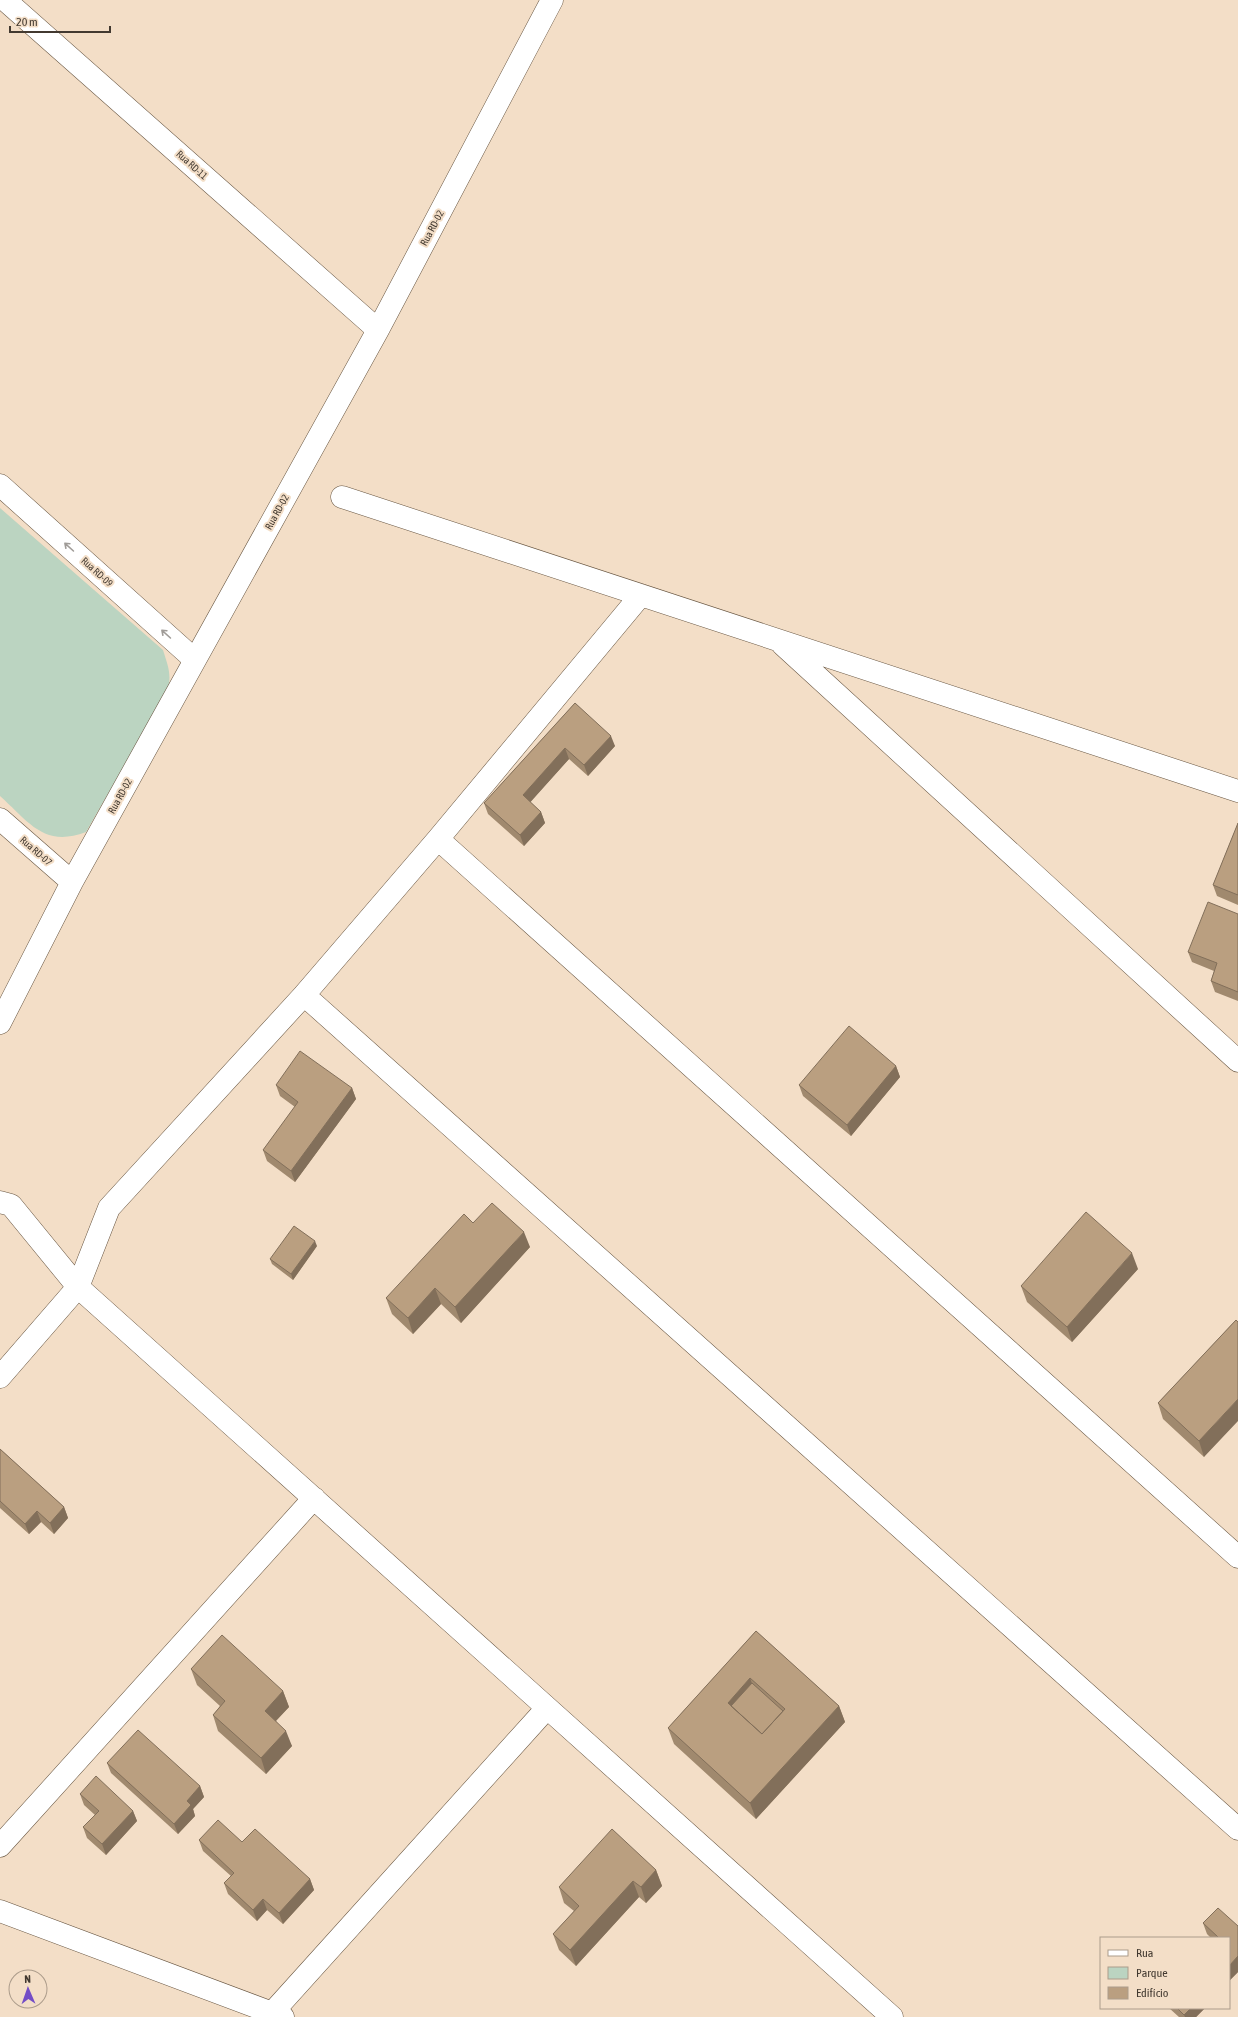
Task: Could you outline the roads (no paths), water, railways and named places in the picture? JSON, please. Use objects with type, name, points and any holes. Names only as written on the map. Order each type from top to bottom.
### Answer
[{"type":"street","name":"Rua RD-11","points":[[5,0],[378,330]]},
{"type":"street","name":"Rua RD-02","points":[[0,1023],[72,882],[378,330],[552,0]]},
{"type":"street","name":"Rua RD-09","points":[[0,485],[195,660]]},
{"type":"street","points":[[342,498],[1238,791]]},
{"type":"street","points":[[0,1377],[78,1286],[108,1208],[304,995],[438,839],[641,595]]},
{"type":"street","points":[[777,640],[1238,1061]]},
{"type":"street","name":"Rua RD-07","points":[[0,819],[72,882]]},
{"type":"street","points":[[438,839],[1238,1557]]},
{"type":"street","points":[[304,995],[1238,1829]]},
{"type":"street","points":[[0,1202],[11,1205],[78,1286],[892,2017]]},
{"type":"street","points":[[0,1846],[314,1498]]},
{"type":"street","points":[[0,1911],[278,2015],[547,1708]]}]
